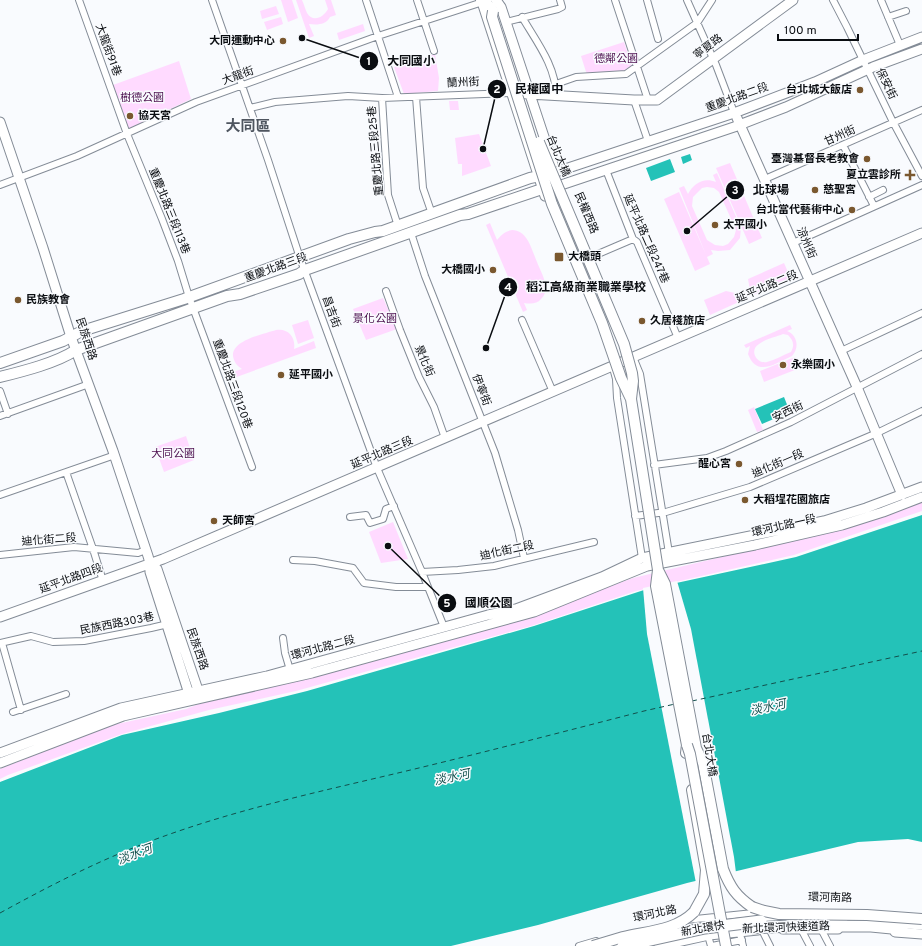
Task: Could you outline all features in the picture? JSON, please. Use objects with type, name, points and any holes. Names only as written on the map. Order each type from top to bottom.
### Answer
[{"type":"highway","name":"新北環河快速道路","points":[[761,926],[870,920],[922,923]]},
{"type":"highway","name":"新北環快","points":[[623,946],[705,928],[761,926]]},
{"type":"highway","name":"新北環河快速道路","points":[[651,946],[705,934],[762,927],[871,926],[922,931]]},
{"type":"main road","name":"台北大橋","points":[[490,3],[492,17],[552,204],[602,323],[621,378],[631,399],[658,570],[665,584],[692,746],[697,760],[733,946]]},
{"type":"main road","points":[[552,187],[556,172]]},
{"type":"main road","name":"重慶北路三段","points":[[0,363],[71,337],[82,331],[189,297],[349,239],[383,231],[556,172]]},
{"type":"main road","points":[[538,177],[552,187],[560,205],[618,346],[631,399]]},
{"type":"main road","name":"重慶北路三段","points":[[0,377],[64,356],[76,350],[194,308],[291,277],[305,270],[460,215],[492,207],[552,187]]},
{"type":"main road","name":"台北大橋","points":[[692,746],[690,754],[726,946]]},
{"type":"main road","points":[[593,946],[661,930],[684,920],[694,912],[699,905],[704,894],[706,880],[705,863],[686,755],[692,746],[703,763],[723,869],[730,886],[736,895],[742,900],[752,907],[779,914],[872,915],[922,919]]},
{"type":"street","name":"大龍街91巷","points":[[79,0],[127,134]]},
{"type":"street","name":"昌吉街","points":[[212,0],[300,258],[377,468],[444,627]]},
{"type":"street","points":[[366,0],[398,97]]},
{"type":"street","points":[[417,0],[434,51]]},
{"type":"street","points":[[506,22],[558,9],[562,7],[560,0]]},
{"type":"street","points":[[614,0],[648,100]]},
{"type":"street","points":[[646,0],[658,39]]},
{"type":"street","name":"涼州街","points":[[687,0],[714,59],[737,118],[766,179],[810,282],[858,387],[902,495]]},
{"type":"street","points":[[556,84],[576,77],[626,74],[697,23],[712,0]]},
{"type":"street","name":"寧夏路","points":[[634,100],[657,100],[793,0]]},
{"type":"street","name":"保安街","points":[[833,0],[867,70],[922,176]]},
{"type":"street","points":[[881,0],[900,45]]},
{"type":"street","name":"大龍街","points":[[0,185],[19,179],[127,134],[196,102],[241,85],[378,36],[424,21],[490,3]]},
{"type":"street","points":[[490,3],[501,7],[556,172]]},
{"type":"street","points":[[490,3],[511,93],[538,177]]},
{"type":"street","points":[[888,17],[906,11]]},
{"type":"street","points":[[522,17],[549,64],[556,84],[556,95]]},
{"type":"street","name":"重慶北路二段","points":[[552,187],[734,127],[737,118],[863,60],[922,37]]},
{"type":"street","name":"重慶北路二段","points":[[556,172],[648,141],[786,107],[867,70],[922,49]]},
{"type":"street","name":"蘭州街","points":[[250,108],[276,102],[348,96],[382,98],[511,93],[634,100]]},
{"type":"street","points":[[416,97],[423,188],[432,214]]},
{"type":"street","name":"重慶北路三段25巷","points":[[382,98],[388,195],[398,226]]},
{"type":"street","points":[[634,100],[648,141]]},
{"type":"street","name":"甘州街","points":[[766,179],[922,110]]},
{"type":"street","name":"民族西路","points":[[0,122],[66,317],[71,337],[115,455],[146,550],[150,564],[150,572],[195,696]]},
{"type":"street","name":"重慶北路三段113巷","points":[[127,134],[162,219],[194,308]]},
{"type":"street","points":[[843,145],[874,206]]},
{"type":"street","name":"延平北路二段247巷","points":[[606,170],[633,239],[637,242],[678,338]]},
{"type":"street","points":[[793,243],[922,185]]},
{"type":"street","points":[[552,187],[613,366],[635,516],[646,557]]},
{"type":"street","name":"民權西路","points":[[552,187],[592,257],[640,374],[669,553]]},
{"type":"street","points":[[869,197],[883,190]]},
{"type":"street","name":"伊寧街","points":[[411,233],[425,276],[495,453],[524,558]]},
{"type":"street","name":"延平北路二段","points":[[622,362],[922,234]]},
{"type":"street","points":[[592,257],[633,239]]},
{"type":"street","name":"景化街","points":[[386,291],[419,377],[434,406],[445,438]]},
{"type":"street","name":"重慶北路三段120巷","points":[[194,308],[252,467]]},
{"type":"street","points":[[841,351],[922,313]]},
{"type":"street","points":[[522,320],[553,392]]},
{"type":"street","name":"安西街","points":[[654,465],[708,458],[791,422],[922,354]]},
{"type":"street","name":"延平北路三段","points":[[150,564],[622,362]]},
{"type":"street","points":[[0,416],[89,384]]},
{"type":"street","points":[[0,391],[8,414]]},
{"type":"street","name":"迪化街一段","points":[[635,516],[662,513],[750,486],[877,433],[922,411]]},
{"type":"street","points":[[0,495],[115,455]]},
{"type":"street","points":[[66,472],[103,581]]},
{"type":"street","name":"環河北路一段","points":[[646,557],[824,521],[866,508],[922,487]]},
{"type":"street","name":"環河北路一段","points":[[647,566],[755,545],[842,525],[883,512],[922,496]]},
{"type":"street","points":[[350,517],[366,515],[370,523],[383,519],[386,509],[394,506]]},
{"type":"street","name":"迪化街二段","points":[[422,572],[494,566],[594,542]]},
{"type":"street","name":"迪化街二段","points":[[0,555],[74,547],[138,554],[146,550]]},
{"type":"street","name":"環河北路二段","points":[[0,762],[122,716],[444,627],[516,609],[602,577],[646,557]]},
{"type":"street","points":[[293,560],[315,561],[353,568],[364,583],[427,587]]},
{"type":"street","name":"民族西路","points":[[150,564],[157,569],[195,696]]},
{"type":"street","name":"延平北路四段","points":[[0,617],[150,564]]},
{"type":"street","name":"環河北路二段","points":[[0,753],[109,712],[312,673],[534,612],[647,566]]},
{"type":"street","name":"民族西路303巷","points":[[1,643],[32,636],[53,642],[84,641],[168,624]]},
{"type":"street","points":[[283,638],[290,670]]},
{"type":"street","points":[[1,643],[21,710]]},
{"type":"street","points":[[13,712],[66,694]]},
{"type":"street","name":"環河南路","points":[[737,918],[790,910],[843,910],[922,915]]},
{"type":"street","points":[[716,916],[709,920],[706,925],[712,946],[741,939],[761,926],[922,934]]},
{"type":"street","name":"環河北路","points":[[579,946],[634,931],[684,920],[716,916],[737,918]]},
{"type":"street","name":"環河南路","points":[[737,918],[843,917],[886,919],[922,923]]},
{"type":"street","points":[[737,918],[741,939]]},
{"type":"street","name":"環河北路","points":[[612,946],[737,918]]},
{"type":"street","points":[[761,926],[770,946]]},
{"type":"street","points":[[801,929],[810,946]]},
{"type":"street","points":[[821,929],[830,946]]},
{"type":"street","points":[[659,946],[709,935],[741,939]]},
{"type":"green space","points":[[281,0],[292,0],[298,18],[288,22]]},
{"type":"green space","points":[[296,0],[302,0],[309,16],[312,18],[318,18],[328,9],[325,0],[331,0],[336,15],[330,17],[324,23],[309,24],[314,36],[309,38]]},
{"type":"green space","points":[[276,6],[279,14],[262,19],[260,11]]},
{"type":"green space","points":[[281,17],[283,24],[267,30],[264,22]]},
{"type":"green space","points":[[363,24],[365,31],[339,40],[337,33]]},
{"type":"green space","name":"德鄰公園","points":[[624,42],[632,66],[621,72],[587,75],[581,56]]},
{"type":"green space","points":[[435,54],[439,78],[438,91],[404,94],[394,67]]},
{"type":"green space","name":"樹德公園","points":[[179,61],[191,99],[128,129],[113,85]]},
{"type":"green space","points":[[449,101],[458,101],[459,110],[450,110]]},
{"type":"green space","points":[[479,134],[491,166],[462,176],[462,164],[458,164],[455,138]]},
{"type":"green space","points":[[730,163],[762,238],[749,244],[716,168]]},
{"type":"green space","points":[[717,173],[741,228],[740,238],[730,250],[711,250],[713,254],[707,257],[710,264],[695,271],[664,199],[679,192],[706,255],[679,188],[684,186],[688,194],[696,184],[700,182],[707,180],[716,182],[713,175]],"holes":[[[702,188],[714,188],[719,192],[736,230],[734,237],[728,244],[723,246],[715,245],[707,240],[692,206],[693,197]]]},
{"type":"green space","points":[[490,223],[497,240],[503,234],[512,230],[522,233],[526,237],[545,281],[546,291],[544,295],[536,303],[524,303],[527,310],[523,312],[486,225]]},
{"type":"green space","points":[[784,263],[791,279],[751,296],[748,279]]},
{"type":"green space","points":[[726,291],[739,294],[741,301],[710,315],[704,300]]},
{"type":"green space","name":"景化公園","points":[[383,298],[397,329],[366,340],[353,309]]},
{"type":"green space","points":[[308,320],[314,338],[298,344],[292,325]]},
{"type":"green space","points":[[790,325],[792,329],[787,331],[793,335],[797,345],[792,356],[773,365],[762,367],[756,365],[748,354],[750,346],[746,348],[744,345]],"holes":[[[783,334],[788,335],[793,343],[791,352],[767,362],[757,359],[754,350],[761,342]]]},
{"type":"green space","points":[[276,330],[284,330],[290,334],[294,341],[294,349],[314,341],[316,348],[231,379],[229,373],[242,369],[234,360],[234,350],[250,338]]},
{"type":"green space","points":[[795,357],[800,368],[764,382],[760,371]]},
{"type":"green space","points":[[754,407],[763,430],[757,432],[748,410]]},
{"type":"green space","name":"大同公園","points":[[186,436],[194,460],[164,472],[155,447]]},
{"type":"green space","points":[[922,498],[922,511],[794,555],[636,591],[531,626],[296,691],[209,710],[122,734],[0,779],[0,769],[108,726],[186,709],[209,700],[533,614],[633,578],[840,529]]},
{"type":"green space","points":[[393,522],[408,559],[381,563],[369,532]]},
{"type":"water","points":[[690,154],[692,160],[683,164],[681,157]]},
{"type":"water","points":[[670,159],[675,172],[651,181],[646,168]]},
{"type":"water","points":[[784,397],[790,412],[762,424],[755,409]]},
{"type":"water","name":"淡水河","points":[[922,515],[922,842],[908,839],[858,842],[687,883],[538,925],[451,946],[0,946],[0,782],[122,735],[307,691],[534,626],[644,590],[796,557]]},
{"type":"pier","points":[[677,581],[691,629],[736,873],[696,883],[647,634],[643,588]]},
{"type":"ferry route","points":[[692,701],[922,651]]},
{"type":"ferry route","points":[[0,913],[95,864],[164,836],[200,824],[274,803],[675,704]]},
{"type":"place","name":"大同國小","points":[[302,38]]},
{"type":"place","name":"大同運動中心","points":[[283,41]]},
{"type":"place","name":"台北城大飯店","points":[[860,90]]},
{"type":"place","name":"協天宮","points":[[130,116]]},
{"type":"place","name":"民權國中","points":[[483,149]]},
{"type":"place","name":"臺灣基督長老教會","points":[[867,159]]},
{"type":"place","name":"夏立雲診所","points":[[910,175]]},
{"type":"place","name":"慈聖宮","points":[[815,190]]},
{"type":"place","name":"台北當代藝術中心","points":[[852,210]]},
{"type":"place","name":"太平國小","points":[[715,225]]},
{"type":"place","name":"北球場","points":[[687,231]]},
{"type":"place","name":"大橋頭","points":[[559,257]]},
{"type":"place","name":"大橋國小","points":[[493,270]]},
{"type":"place","name":"民族教會","points":[[18,300]]},
{"type":"place","name":"久居棧旅店","points":[[642,321]]},
{"type":"place","name":"稻江高級商業職業學校","points":[[486,348]]},
{"type":"place","name":"永樂國小","points":[[783,365]]},
{"type":"place","name":"延平國小","points":[[281,375]]},
{"type":"place","name":"醒心宮","points":[[739,464]]},
{"type":"place","name":"大稻埕花園旅店","points":[[745,500]]},
{"type":"place","name":"天師宮","points":[[214,521]]},
{"type":"place","name":"國順公園","points":[[388,546]]},
{"type":"district","name":"大同區","points":[[248,127]]}]
